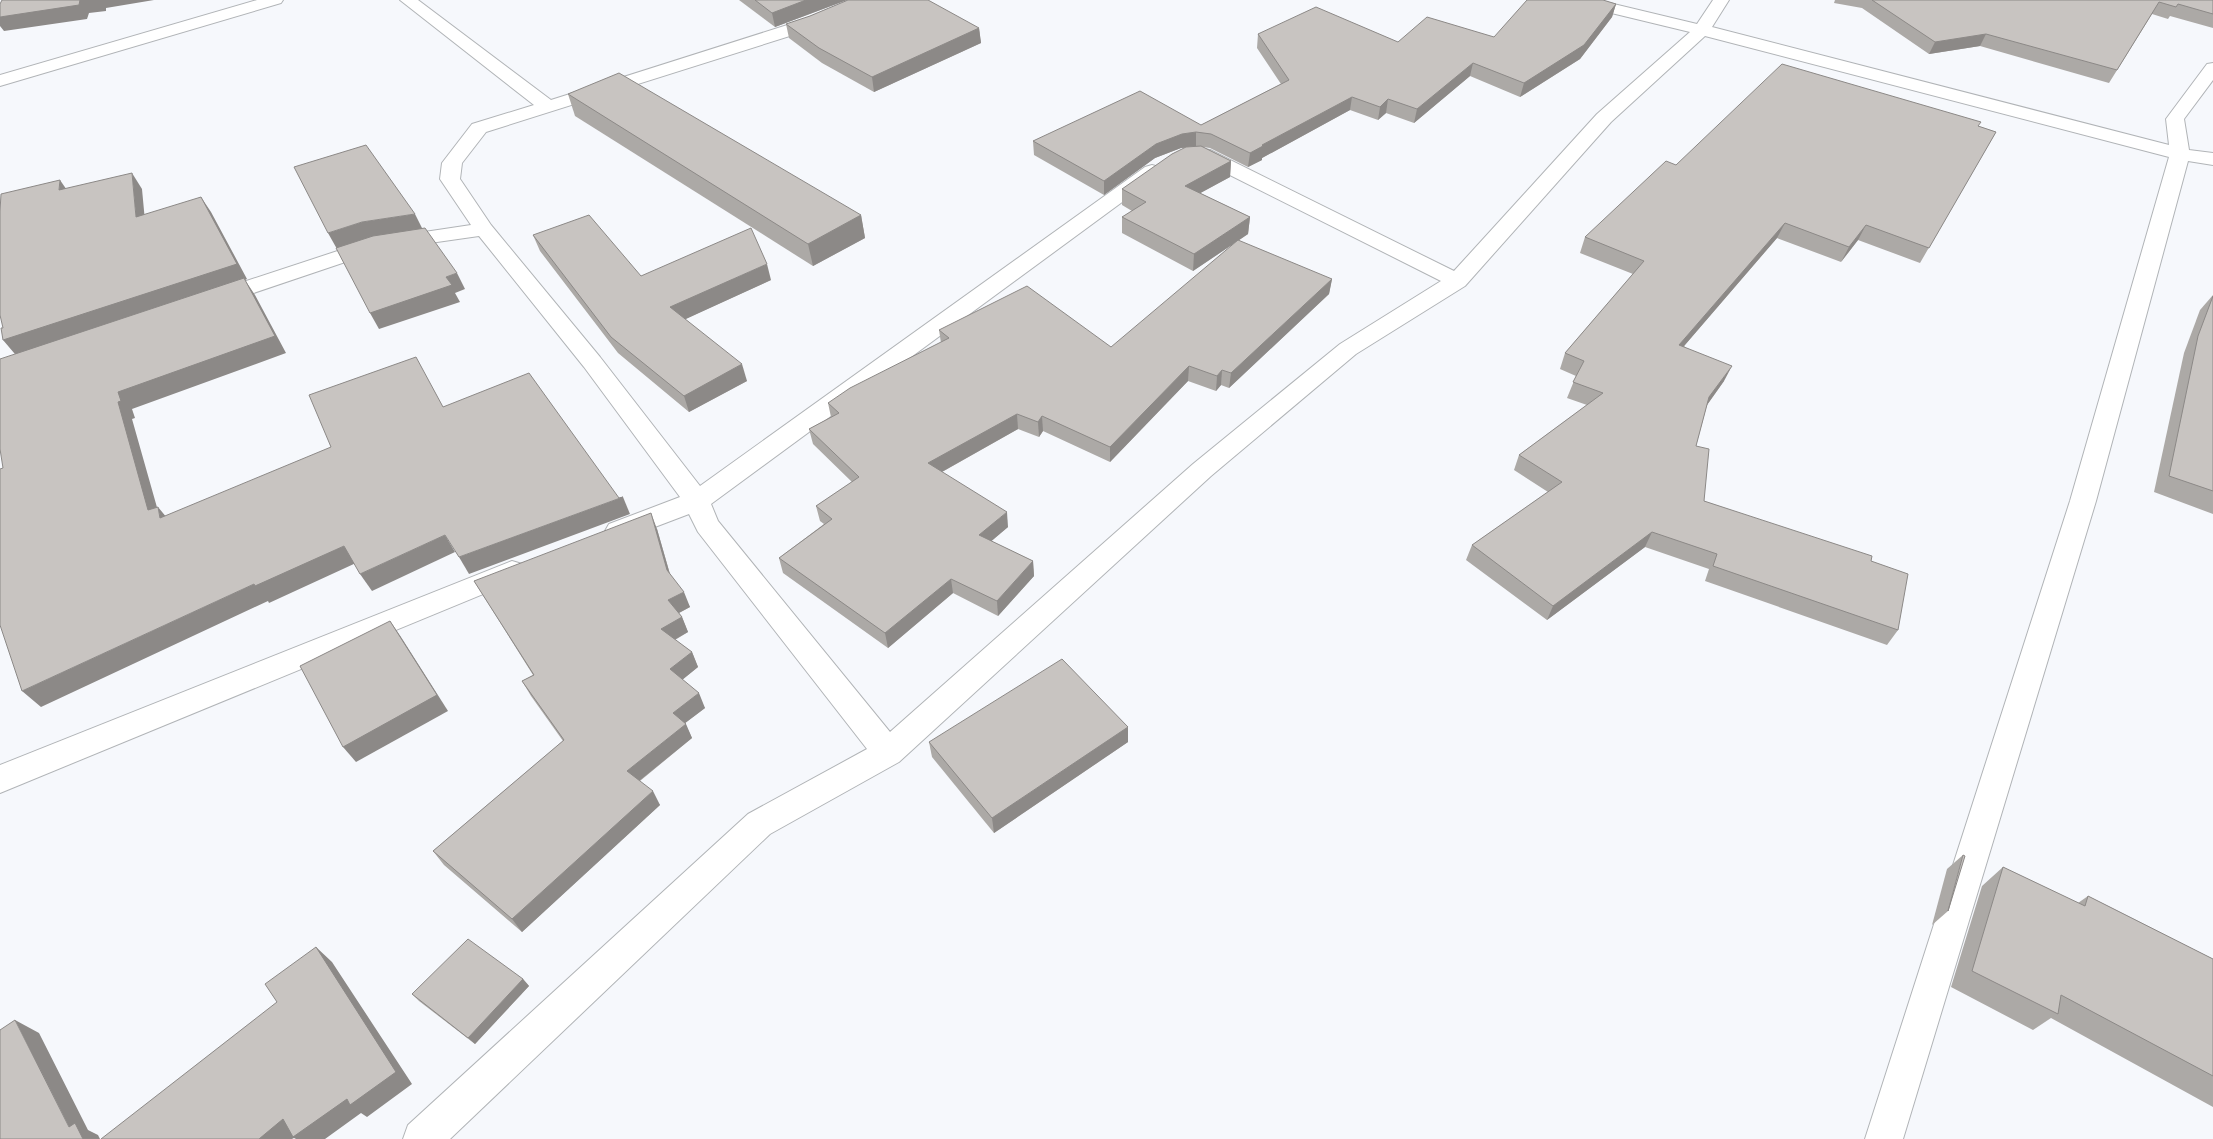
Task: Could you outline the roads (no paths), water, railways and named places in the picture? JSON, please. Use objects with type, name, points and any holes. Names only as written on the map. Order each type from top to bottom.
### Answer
[{"type":"street","points":[[0,81],[275,0]]},
{"type":"street","points":[[408,0],[549,107]]},
{"type":"street","points":[[866,0],[788,31],[479,128],[452,163],[450,179],[484,229],[592,362],[697,501],[707,525],[888,753]]},
{"type":"street","points":[[1576,0],[1702,30],[2180,154],[2213,160]]},
{"type":"street","points":[[422,1139],[759,824],[888,753],[1202,470],[1340,355],[1457,281],[1604,118],[1702,30],[1720,0]]},
{"type":"street","points":[[1884,1139],[2083,501],[2180,154],[2175,118],[2213,68]]},
{"type":"street","points":[[595,540],[697,501],[1172,159],[1182,155],[1204,154],[1457,281]]},
{"type":"street","points":[[198,305],[378,244],[484,229]]},
{"type":"street","points":[[0,779],[446,596],[530,564]]}]
